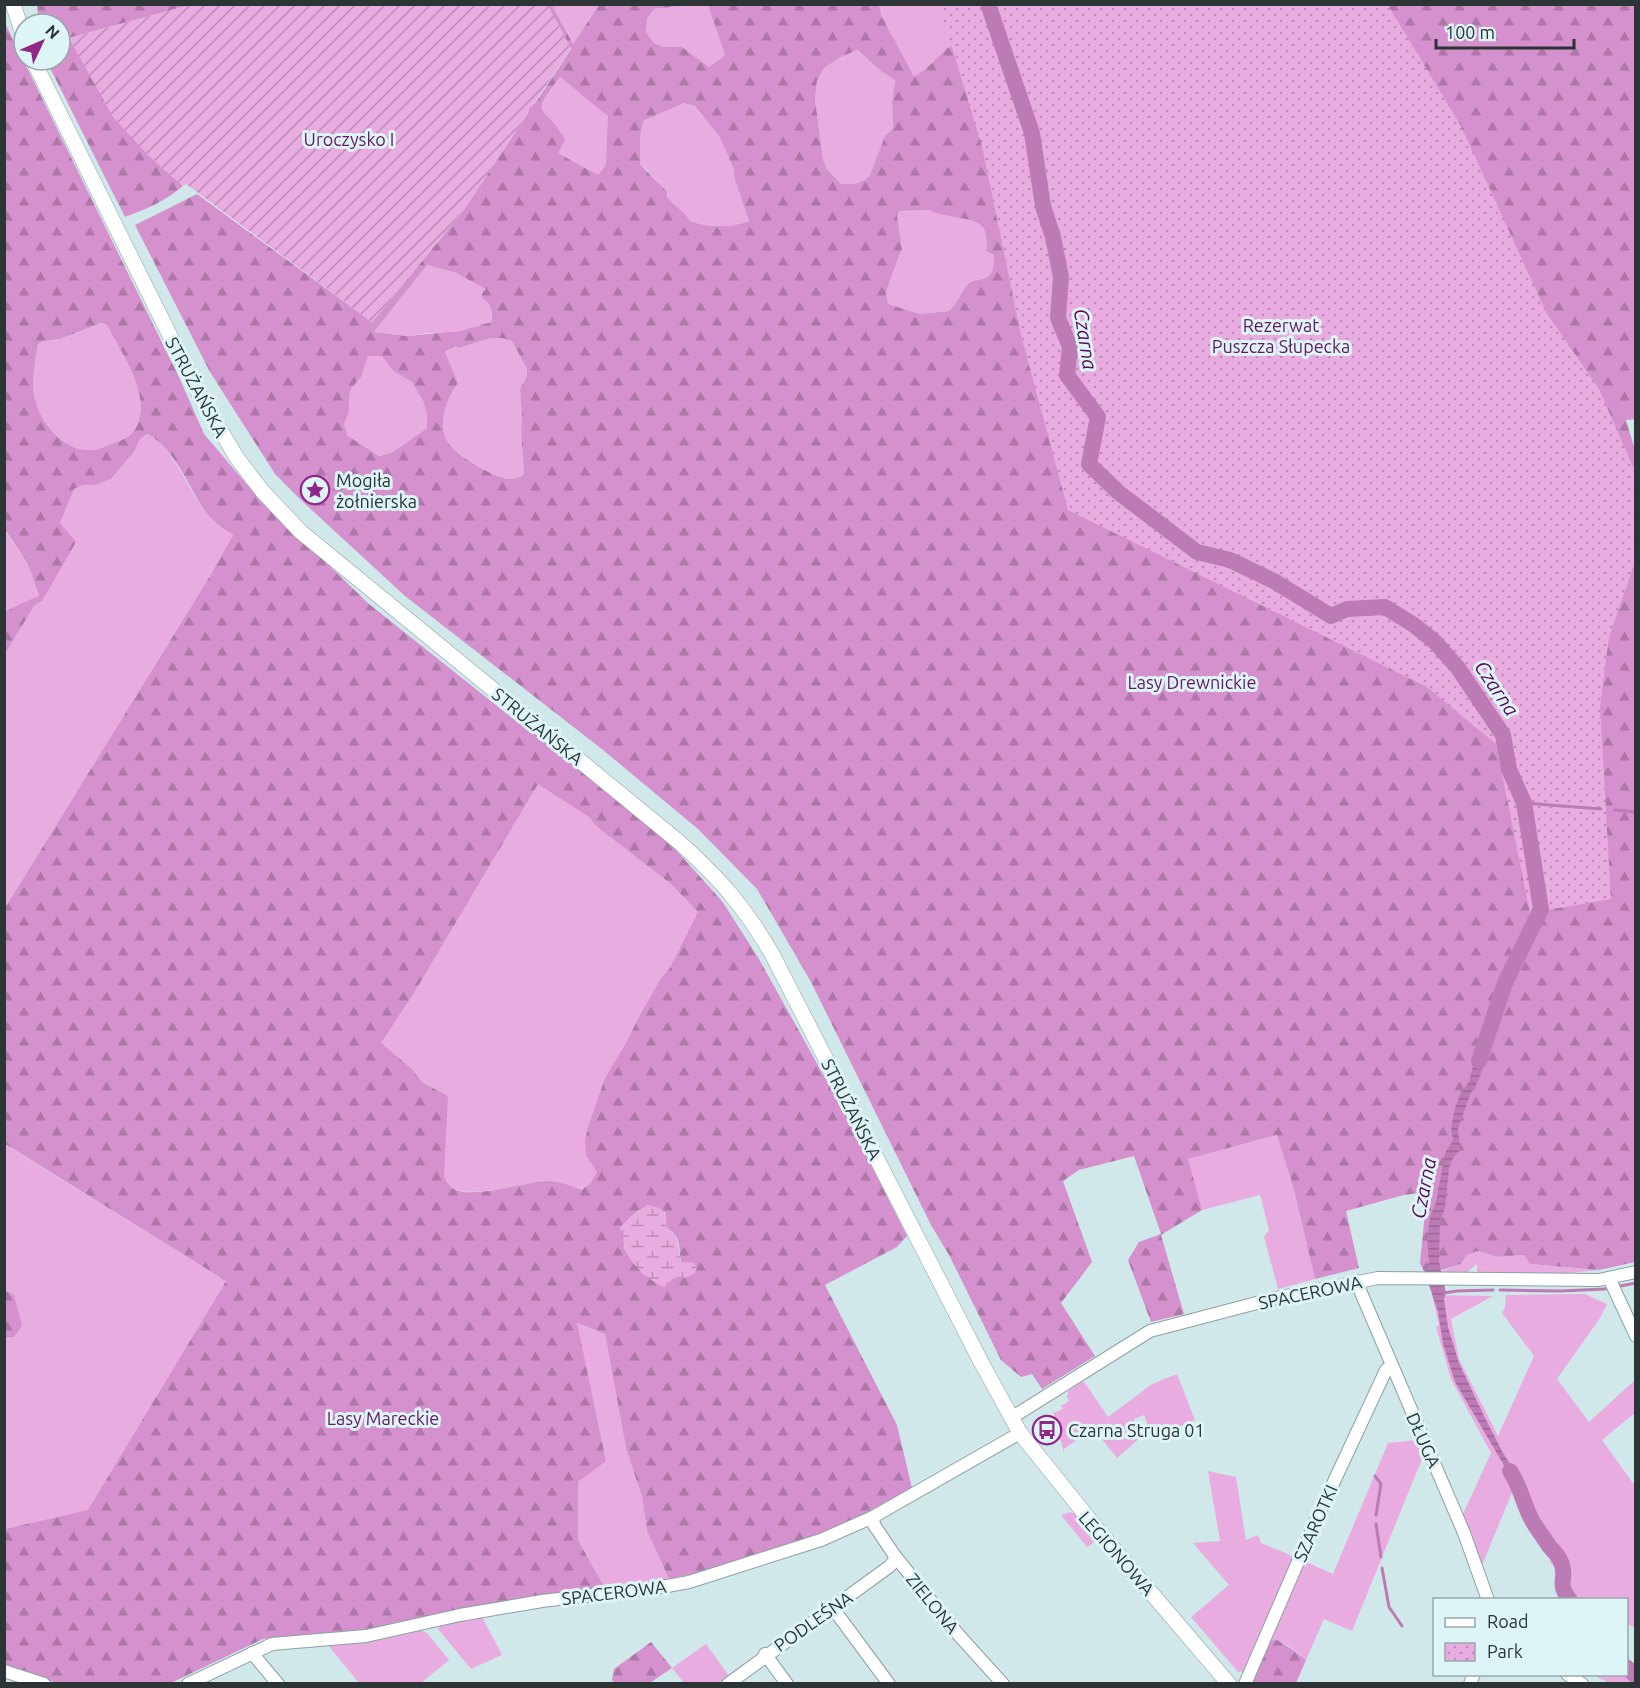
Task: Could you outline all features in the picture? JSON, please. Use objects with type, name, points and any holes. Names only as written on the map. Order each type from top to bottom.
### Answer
[{"type":"main road","name":"STRUŻAŃSKA","points":[[39,72],[201,398],[237,458],[263,492],[301,532],[342,567],[680,842],[714,873],[752,920],[786,981],[1011,1418]]},
{"type":"main road","name":"LEGIONOWA","points":[[1011,1418],[1020,1433],[1101,1534],[1229,1683]]},
{"type":"street","name":"SPACEROWA","points":[[1011,1418],[1150,1331],[1180,1321],[1276,1298],[1378,1278],[1599,1280],[1635,1272]]},
{"type":"street","points":[[1609,1278],[1635,1336]]},
{"type":"street","name":"DŁUGA","points":[[1356,1281],[1464,1533],[1488,1598]]},
{"type":"street","name":"SZAROTKI","points":[[1245,1683],[1317,1518],[1386,1370],[1391,1366]]},
{"type":"street","name":"SPACEROWA","points":[[188,1683],[272,1644],[366,1636],[460,1615],[531,1603],[689,1582],[821,1540],[873,1517],[1020,1433]]},
{"type":"street","name":"ZIELONA","points":[[873,1517],[874,1525],[895,1556],[956,1632],[1003,1683]]},
{"type":"street","name":"PODLEŚNA","points":[[728,1683],[765,1654],[890,1566],[895,1556]]},
{"type":"street","points":[[832,1607],[889,1683]]},
{"type":"street","points":[[252,1653],[278,1683]]},
{"type":"street","points":[[765,1654],[787,1683]]},
{"type":"street","points":[[4,1671],[41,1683]]},
{"type":"green space","name":"Uroczysko I","points":[[547,4],[571,48],[529,108],[528,113],[463,211],[372,322],[186,184],[183,186],[146,153],[113,117],[72,43],[72,37],[190,5]]},
{"type":"green space","points":[[37,5],[190,5],[72,37],[72,12],[38,12]]},
{"type":"green space","name":"Lasy Drewnickie","points":[[547,5],[552,5],[573,44],[599,5],[689,5],[654,9],[647,19],[646,32],[654,43],[663,47],[682,47],[709,67],[725,55],[708,5],[879,5],[882,17],[914,76],[953,44],[951,5],[1635,5],[1636,419],[1626,420],[1636,453],[1635,1262],[1599,1270],[1530,1264],[1524,1255],[1498,1257],[1477,1251],[1467,1255],[1461,1264],[1425,1273],[1420,1263],[1427,1192],[1404,1195],[1346,1211],[1359,1268],[1315,1279],[1293,1186],[1277,1135],[1188,1159],[1202,1210],[1161,1235],[1184,1314],[1151,1322],[1128,1260],[1139,1242],[1161,1234],[1134,1156],[1079,1170],[1063,1181],[1092,1262],[1061,1303],[1095,1356],[1042,1389],[1032,1374],[1021,1377],[1001,1360],[949,1255],[931,1225],[811,982],[757,889],[698,829],[603,750],[405,596],[275,474],[210,372],[135,225],[197,194],[372,322],[463,211],[528,113],[529,108],[536,102],[571,49]],"holes":[[[857,50],[895,80],[892,102],[893,128],[885,136],[870,175],[860,182],[849,184],[841,184],[827,169],[823,159],[815,99],[817,81],[824,68]],[[560,77],[608,116],[606,165],[598,175],[558,153],[565,140],[543,112],[544,100]],[[684,103],[695,106],[719,136],[733,167],[749,221],[720,226],[690,221],[670,200],[667,192],[640,164],[643,121]],[[929,210],[978,223],[984,229],[987,238],[986,251],[994,255],[991,273],[988,277],[970,283],[949,311],[920,314],[891,305],[888,303],[886,294],[902,249],[897,215],[899,211]],[[427,265],[456,273],[486,289],[482,293],[482,298],[491,308],[491,322],[460,331],[407,336],[374,332]],[[491,338],[512,341],[527,369],[527,376],[520,389],[524,475],[511,479],[486,471],[466,459],[447,441],[443,419],[450,396],[458,383],[445,352],[456,346],[459,348]],[[368,356],[382,356],[393,371],[412,382],[423,401],[427,415],[427,428],[393,452],[379,456],[348,436],[344,425],[349,411],[351,389],[361,377]]]},
{"type":"green space","points":[[552,5],[599,5],[573,44]]},
{"type":"green space","points":[[709,5],[725,55],[709,67],[682,47],[663,47],[654,43],[646,32],[647,19],[654,9]]},
{"type":"green space","points":[[879,5],[951,5],[953,44],[923,71],[914,76],[882,17]]},
{"type":"green space","name":"Rezerwat Puszcza Słupecka","points":[[939,5],[1388,5],[1461,126],[1546,312],[1599,389],[1634,469],[1636,478],[1635,562],[1609,637],[1600,707],[1611,899],[1530,913],[1496,744],[1427,687],[1068,510],[1021,335],[982,146]]},
{"type":"green space","name":"Lasy Mareckie","points":[[5,23],[12,37],[12,72],[29,72],[180,379],[204,434],[256,495],[369,604],[526,729],[558,743],[675,849],[722,901],[759,959],[849,1121],[907,1236],[897,1247],[825,1285],[897,1425],[912,1488],[839,1527],[722,1567],[669,1579],[647,1531],[642,1497],[626,1448],[605,1334],[577,1323],[606,1461],[578,1482],[578,1540],[606,1590],[389,1627],[263,1639],[171,1683],[58,1683],[5,1668],[5,1529],[88,1510],[226,1281],[5,1144],[5,908],[233,535],[208,515],[173,457],[165,447],[147,434],[140,439],[134,452],[111,479],[74,489],[60,523],[76,542],[42,601],[34,606],[5,654],[5,612],[39,596],[27,562],[5,530]],"holes":[[[102,323],[107,325],[135,380],[141,404],[139,421],[132,434],[124,439],[98,449],[82,449],[72,446],[55,435],[42,418],[35,399],[33,378],[38,344],[43,341],[60,339]],[[538,784],[589,817],[596,826],[671,884],[698,912],[670,968],[662,977],[605,1078],[585,1141],[586,1155],[597,1172],[590,1184],[582,1189],[559,1182],[545,1181],[495,1190],[467,1192],[457,1190],[448,1184],[444,1177],[448,1097],[423,1083],[412,1069],[381,1043],[414,993]],[[639,1210],[665,1212],[667,1228],[675,1235],[681,1262],[689,1264],[674,1278],[644,1275],[624,1248],[624,1235],[620,1228]]]},
{"type":"green space","points":[[72,42],[146,153],[183,186],[156,204],[125,217],[52,72],[72,72]]},
{"type":"green space","points":[[856,50],[895,80],[892,102],[893,128],[888,133],[870,175],[860,182],[841,184],[827,169],[823,159],[815,99],[817,81],[824,68]]},
{"type":"green space","points":[[560,77],[609,116],[606,165],[598,175],[558,153],[561,131],[545,117],[542,105],[546,94]]},
{"type":"green space","points":[[684,103],[695,106],[719,136],[733,167],[749,221],[720,226],[690,221],[673,204],[667,192],[640,164],[643,121]]},
{"type":"green space","points":[[929,210],[978,223],[984,229],[987,238],[986,251],[994,255],[993,266],[988,277],[970,283],[949,311],[920,314],[891,305],[888,303],[886,294],[902,250],[897,215],[899,211]]},
{"type":"green space","points":[[427,265],[456,273],[487,289],[485,292],[491,306],[491,322],[439,334],[407,336],[374,332]]},
{"type":"green space","points":[[103,323],[107,325],[135,380],[141,404],[139,421],[132,433],[124,439],[98,449],[82,449],[72,446],[55,435],[42,418],[33,385],[38,344],[43,341],[60,339]]},
{"type":"green space","points":[[491,338],[512,341],[527,369],[527,376],[520,389],[524,475],[514,479],[504,478],[476,465],[451,446],[444,434],[445,411],[458,383],[445,353],[456,345],[460,348]]},
{"type":"green space","points":[[368,356],[382,356],[393,371],[412,382],[423,401],[427,415],[427,428],[393,452],[379,456],[348,436],[344,425],[349,411],[351,389],[361,377]]},
{"type":"green space","points":[[147,434],[157,440],[168,452],[208,514],[233,535],[5,908],[5,654],[34,606],[42,601],[60,523],[74,489],[111,479],[134,452],[140,439]]},
{"type":"green space","points":[[4,530],[27,562],[39,597],[5,612]]},
{"type":"green space","points":[[538,783],[589,817],[597,826],[671,884],[698,911],[774,1032],[586,1187],[542,1181],[488,1191],[459,1190],[449,1186],[444,1177],[445,1094],[423,1083],[412,1069],[380,1044],[414,993]]},
{"type":"green space","points":[[1278,1135],[1293,1186],[1315,1279],[1278,1289],[1264,1237],[1269,1230],[1260,1195],[1202,1210],[1187,1159]]},
{"type":"green space","points":[[4,1144],[226,1281],[88,1511],[5,1529],[5,1337],[14,1337],[14,1295],[5,1289]]},
{"type":"green space","points":[[647,1205],[663,1211],[667,1228],[678,1243],[681,1262],[694,1263],[697,1267],[695,1273],[683,1279],[674,1278],[664,1287],[646,1276],[634,1264],[626,1252],[620,1228],[630,1217]]},
{"type":"green space","points":[[1477,1251],[1498,1257],[1525,1255],[1530,1264],[1599,1270],[1559,1274],[1480,1274],[1477,1271],[1477,1264],[1465,1274],[1443,1273],[1442,1271],[1461,1264],[1467,1255]]},
{"type":"green space","points":[[4,1289],[14,1295],[22,1326],[14,1337],[5,1337]]},
{"type":"green space","points":[[1585,1294],[1607,1304],[1600,1318],[1557,1379],[1589,1422],[1635,1380],[1635,1413],[1602,1440],[1635,1486],[1635,1628],[1628,1624],[1628,1598],[1565,1598],[1556,1587],[1555,1568],[1537,1543],[1537,1538],[1514,1488],[1482,1565],[1462,1516],[1491,1453],[1451,1379],[1436,1327],[1439,1325],[1432,1295],[1493,1296],[1451,1319],[1459,1359],[1498,1436],[1534,1356],[1502,1313],[1505,1308],[1506,1295]]},
{"type":"green space","points":[[576,1323],[605,1334],[626,1448],[642,1497],[647,1531],[669,1579],[606,1590],[578,1540],[578,1482],[606,1460]]},
{"type":"green space","points":[[1177,1374],[1195,1420],[1153,1438],[1144,1415],[1134,1419],[1141,1437],[1117,1458],[1093,1428],[1064,1449],[1064,1453],[1053,1413],[1063,1409],[1061,1406],[1069,1401],[1067,1397],[1069,1390],[1082,1381],[1085,1383],[1108,1417],[1152,1384]]},
{"type":"green space","points":[[1417,1440],[1424,1454],[1352,1631],[1324,1619],[1306,1660],[1285,1644],[1270,1641],[1302,1560],[1333,1574],[1388,1443]]},
{"type":"green space","points":[[1208,1471],[1236,1477],[1246,1540],[1258,1535],[1261,1543],[1295,1557],[1245,1671],[1238,1672],[1191,1617],[1229,1585],[1193,1543],[1220,1541]]},
{"type":"green space","points":[[1071,1512],[1080,1517],[1098,1540],[1087,1547],[1061,1515]]},
{"type":"green space","points":[[482,1617],[502,1655],[471,1669],[438,1629],[440,1625]]},
{"type":"green space","points":[[420,1630],[427,1633],[449,1660],[421,1683],[359,1683],[327,1644],[383,1638]]},
{"type":"green space","points":[[1277,1640],[1306,1660],[1296,1683],[1253,1683],[1270,1641]]},
{"type":"green space","points":[[651,1642],[672,1668],[650,1683],[614,1683],[612,1680],[614,1669]]},
{"type":"green space","points":[[706,1644],[729,1676],[718,1683],[684,1683],[672,1668]]},
{"type":"green space","points":[[1628,1662],[1635,1669],[1635,1683],[1609,1683],[1597,1677],[1628,1676]]},
{"type":"shaded area","points":[[1485,1038],[1490,1041],[1483,1055],[1482,1071],[1471,1092],[1458,1129],[1460,1150],[1453,1158],[1449,1168],[1445,1208],[1440,1222],[1439,1262],[1446,1293],[1444,1299],[1448,1327],[1459,1363],[1503,1453],[1524,1485],[1519,1491],[1455,1382],[1443,1344],[1438,1312],[1425,1273],[1429,1263],[1427,1237],[1430,1217],[1436,1202],[1445,1153],[1453,1140],[1451,1128],[1455,1108],[1461,1092],[1469,1082],[1474,1062]]},
{"type":"waterway","name":"Czarna","points":[[988,4],[1032,133],[1043,206],[1053,237],[1061,277],[1058,318],[1070,347],[1067,375],[1098,417],[1089,464],[1118,492],[1197,552],[1230,560],[1274,581],[1331,616],[1347,609],[1385,607],[1414,625],[1435,642],[1458,668],[1503,735],[1509,769],[1524,803],[1541,909],[1505,983],[1479,1061]]},
{"type":"waterway","points":[[1524,803],[1601,809]]},
{"type":"waterway","points":[[1615,810],[1636,812]]},
{"type":"waterway","points":[[1620,1286],[1636,1283]]},
{"type":"waterway","points":[[1500,1290],[1605,1289]]},
{"type":"waterway","points":[[1444,1293],[1493,1290]]},
{"type":"waterway","name":"Czarna","points":[[1510,1471],[1533,1522],[1560,1559],[1563,1585],[1569,1598]]},
{"type":"waterway","points":[[1375,1476],[1381,1484],[1376,1515]]},
{"type":"waterway","points":[[1376,1524],[1381,1557]]},
{"type":"waterway","points":[[1382,1568],[1389,1607],[1402,1626]]},
{"type":"waterway","name":"Czarna","points":[[1628,1669],[1636,1676]]},
{"type":"place","name":"Mogiła żołnierska","points":[[315,490]]},
{"type":"place","name":"Czarna Struga 01","points":[[1047,1430]]}]
